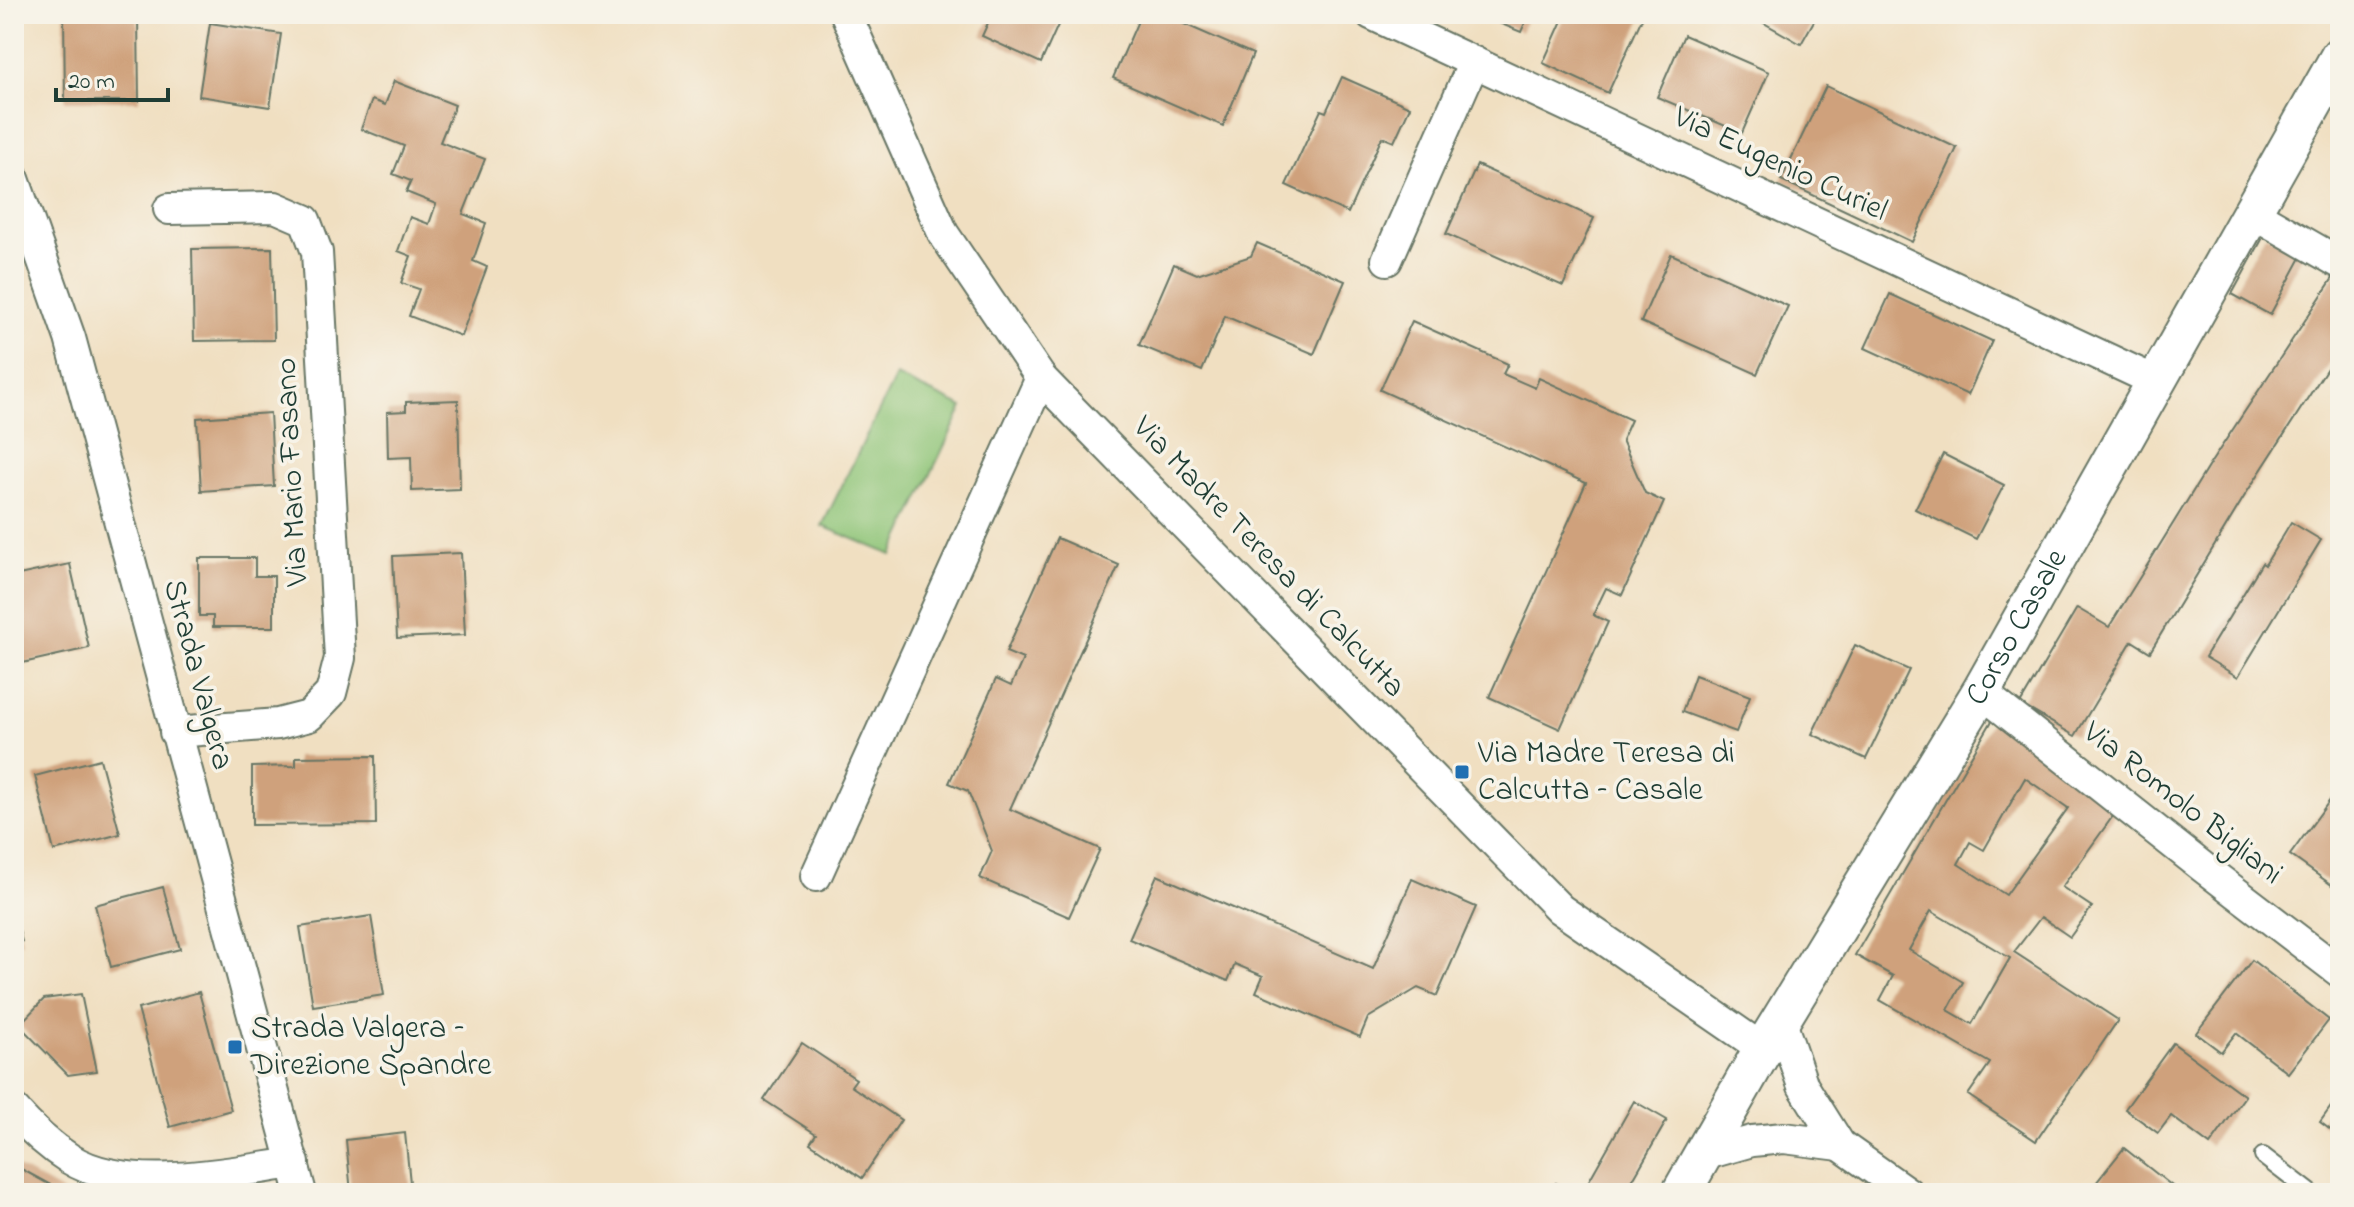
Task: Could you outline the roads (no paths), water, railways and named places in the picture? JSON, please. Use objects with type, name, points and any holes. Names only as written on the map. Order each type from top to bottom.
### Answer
[{"type":"street","name":"Via Madre Teresa di Calcutta","points":[[846,14],[943,233],[1041,378],[1560,909],[1772,1035]]},
{"type":"street","name":"Via Eugenio Curiel","points":[[1371,14],[1413,23],[1474,62],[2157,382]]},
{"type":"street","name":"Corso Casale","points":[[1681,1193],[1772,1035],[1981,692],[2340,56]]},
{"type":"street","points":[[1387,260],[1474,62]]},
{"type":"street","name":"Strada Valgera","points":[[14,179],[70,338],[301,1193]]},
{"type":"street","name":"Via Mario Fasano","points":[[169,209],[275,207],[305,220],[317,252],[340,658],[331,693],[309,716],[278,724],[175,732]]},
{"type":"street","points":[[2253,213],[2340,263]]},
{"type":"street","points":[[816,876],[1041,378]]},
{"type":"street","name":"Via Romolo Bigliani","points":[[1981,692],[2340,972]]},
{"type":"street","points":[[1772,1035],[1840,1145],[1908,1193]]},
{"type":"street","points":[[14,1110],[71,1159],[106,1174],[181,1179],[294,1163]]},
{"type":"street","points":[[1703,1155],[1762,1140],[1784,1138],[1840,1145]]},
{"type":"lane","points":[[2263,1156],[2311,1193]]},
{"type":"place","name":"Via Madre Teresa di Calcutta – Casale","points":[[1462,772]]},
{"type":"place","name":"Strada Valgera – Direzione Spandre","points":[[235,1047]]}]
